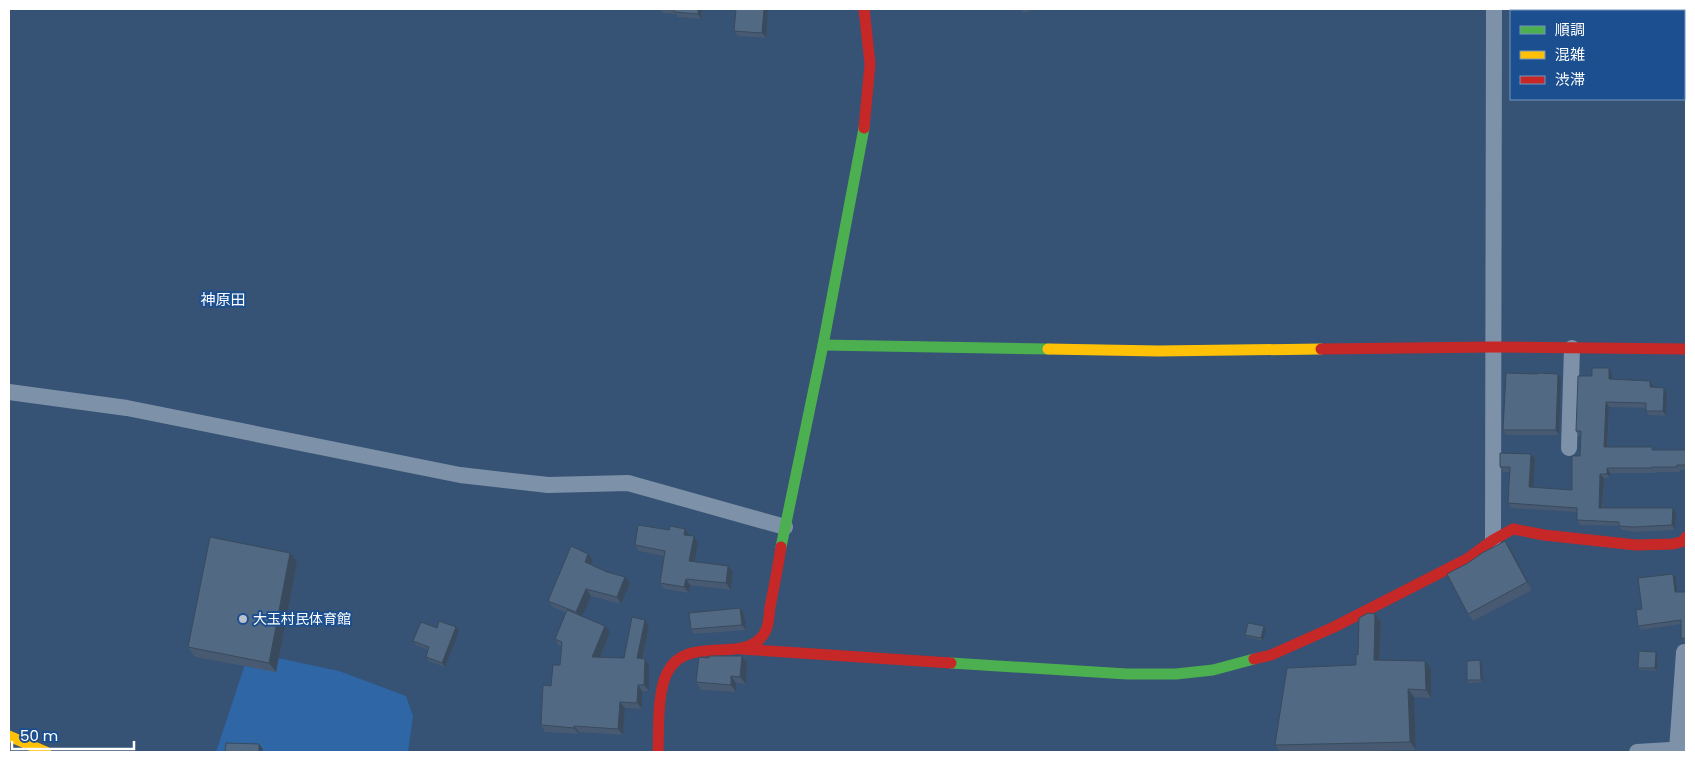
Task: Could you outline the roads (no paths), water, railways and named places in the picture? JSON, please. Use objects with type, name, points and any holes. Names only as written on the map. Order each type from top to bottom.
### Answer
[{"type":"street","points":[[740,649],[757,642],[763,637],[766,630],[823,344],[865,123],[870,64],[864,9]]},
{"type":"street","points":[[1492,540],[1494,9]]},
{"type":"street","points":[[823,344],[1158,351],[1493,347],[1686,349]]},
{"type":"street","points":[[1569,448],[1572,348]]},
{"type":"street","points":[[9,392],[127,408],[460,475],[548,485],[628,483],[785,527]]},
{"type":"street","points":[[658,752],[664,684],[667,672],[673,663],[688,653],[740,649],[1127,674],[1176,674],[1213,670],[1271,655],[1334,627],[1467,559],[1492,540],[1513,529],[1544,535],[1636,545],[1673,544],[1684,541],[1686,537]]},
{"type":"street","points":[[1637,752],[1682,750],[1684,652]]},
{"type":"street","points":[[9,736],[46,752]]},
{"type":"place","name":"大玉村民体育館","points":[[243,619]]},
{"type":"district","name":"神原田","points":[[223,300]]}]
